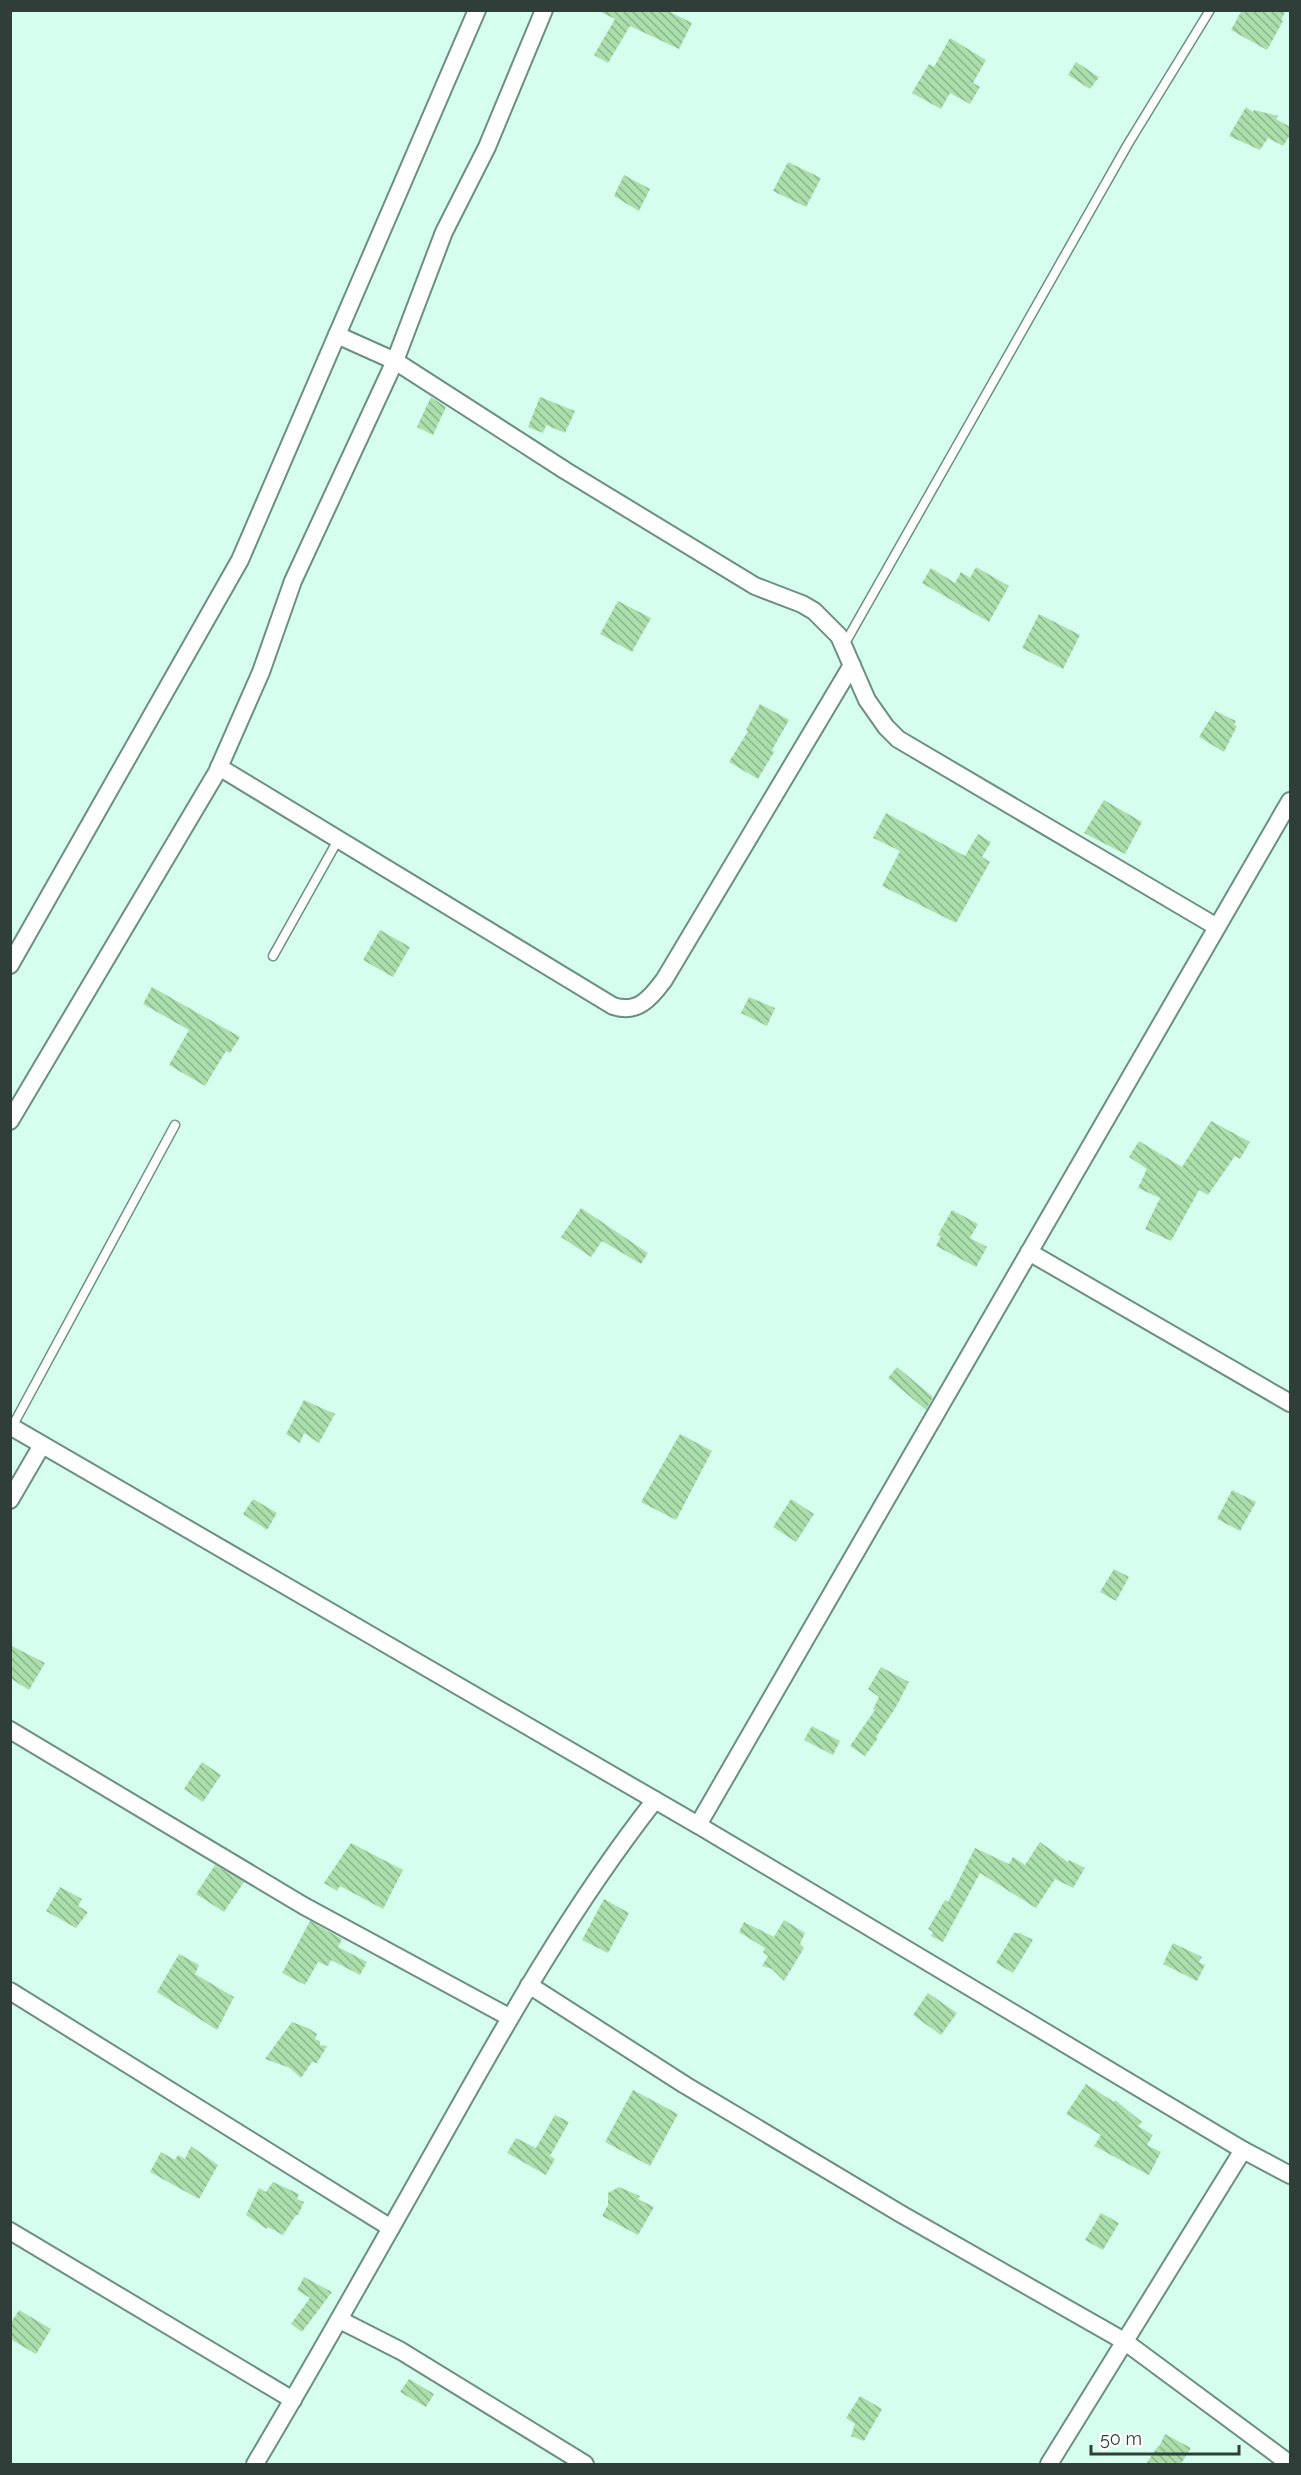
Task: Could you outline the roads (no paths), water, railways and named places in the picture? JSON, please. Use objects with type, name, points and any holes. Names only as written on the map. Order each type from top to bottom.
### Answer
[{"type":"street","points":[[10,965],[240,560],[477,10]]},
{"type":"street","points":[[10,1121],[219,767],[261,672],[293,581],[395,361],[444,232],[486,147],[544,10]]},
{"type":"street","points":[[338,335],[395,361],[566,471],[748,582],[814,611],[832,627],[844,645],[867,700],[886,727],[898,739],[1217,927]]},
{"type":"street","points":[[219,767],[613,1006],[631,1009],[651,997],[664,980],[852,665]]},
{"type":"street","points":[[698,1825],[1290,801]]},
{"type":"street","points":[[1029,1252],[1290,1404]]},
{"type":"street","points":[[11,1427],[698,1825],[1243,2150],[1290,2175]]},
{"type":"street","points":[[10,1500],[42,1444]]},
{"type":"street","points":[[10,1730],[304,1906],[509,2017]]},
{"type":"street","points":[[255,2464],[340,2320],[509,2017],[617,1849],[655,1800]]},
{"type":"street","points":[[529,1984],[685,2085],[901,2214],[1124,2341],[1290,2464]]},
{"type":"street","points":[[10,1991],[391,2228]]},
{"type":"street","points":[[1049,2464],[1243,2150]]},
{"type":"street","points":[[10,2230],[293,2400]]},
{"type":"street","points":[[340,2320],[401,2351],[585,2464]]},
{"type":"lane","points":[[844,645],[1128,144],[1210,10]]},
{"type":"lane","points":[[273,956],[338,840]]},
{"type":"lane","points":[[11,1427],[175,1125]]}]
